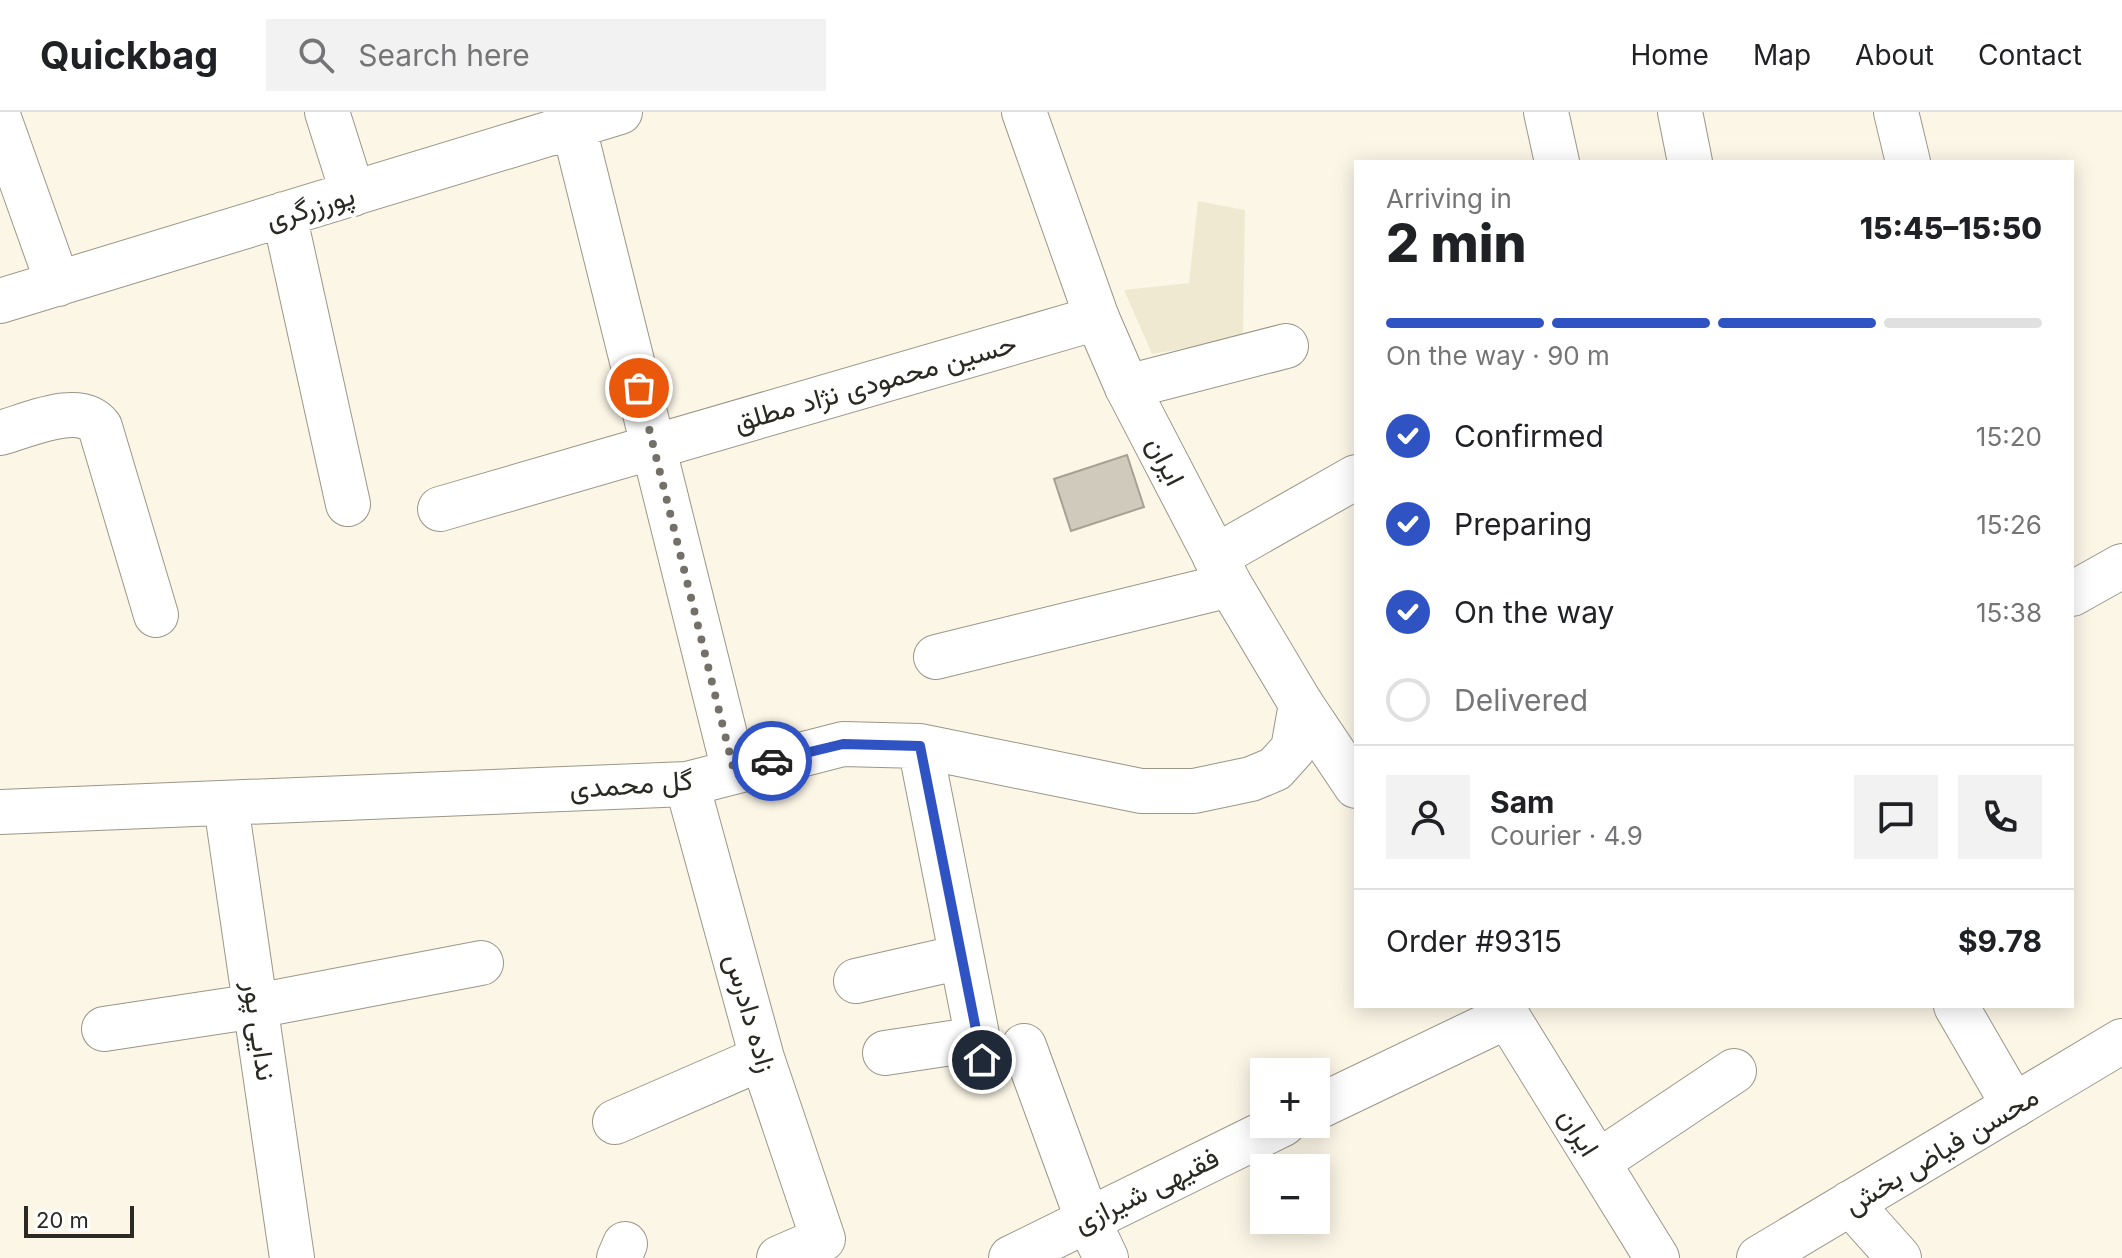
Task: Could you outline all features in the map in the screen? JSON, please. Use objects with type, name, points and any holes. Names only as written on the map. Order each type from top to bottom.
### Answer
[{"type":"street","points":[[327,112],[353,194]]},
{"type":"street","name":"پورزرگری","points":[[0,301],[353,194],[572,119],[620,112]]},
{"type":"street","name":"ایران","points":[[1024,112],[1097,318],[1127,387],[1222,571],[1301,704],[1354,783]]},
{"type":"street","points":[[1546,112],[1557,160]]},
{"type":"street","points":[[1680,112],[1690,160]]},
{"type":"street","points":[[1896,112],[1908,160]]},
{"type":"street","points":[[572,119],[734,771]]},
{"type":"street","points":[[0,121],[58,284]]},
{"type":"street","points":[[284,214],[348,504]]},
{"type":"street","name":"حسین محمودی نژاد مطلق","points":[[440,509],[1097,318]]},
{"type":"street","points":[[1127,387],[1286,346]]},
{"type":"street","points":[[0,433],[71,415],[95,420],[100,427],[156,615]]},
{"type":"street","points":[[936,657],[1222,571],[1354,478]]},
{"type":"street","points":[[2074,593],[2122,566]]},
{"type":"street","name":"گل محمدی","points":[[0,812],[687,784],[843,744],[920,746],[1141,791],[1194,791],[1222,787],[1275,769],[1293,749],[1301,704]]},
{"type":"street","points":[[885,1053],[980,1049],[920,746]]},
{"type":"street","name":"زاده دادرس","points":[[687,784],[762,1058],[823,1239],[779,1258]]},
{"type":"street","name":"ندایی پور","points":[[226,805],[292,1258]]},
{"type":"street","points":[[856,981],[961,957]]},
{"type":"street","points":[[104,1029],[256,1006],[481,963]]},
{"type":"street","points":[[1957,1008],[2014,1106]]},
{"type":"street","points":[[1330,1101],[1504,1011]]},
{"type":"street","name":"ایران","points":[[1504,1011],[1657,1258]]},
{"type":"street","name":"محسن فیاض بخش","points":[[1759,1258],[2122,1041]]},
{"type":"street","points":[[1024,1046],[1087,1218],[1106,1258]]},
{"type":"street","points":[[615,1122],[762,1058]]},
{"type":"street","points":[[1598,1162],[1734,1071]]},
{"type":"street","name":"فقیهی شیرازی","points":[[1011,1258],[1254,1138]]},
{"type":"street","points":[[1850,1203],[1899,1258]]},
{"type":"shaded area","points":[[1198,201],[1245,210],[1243,338],[1152,354],[1124,290],[1189,283]]},
{"type":"building","points":[[1127,455],[1144,507],[1071,531],[1054,479]]},
{"type":"way so far","points":[[639,388],[734,771],[772,761]]},
{"type":"route","points":[[772,761],[843,744],[920,746],[982,1060]]}]
